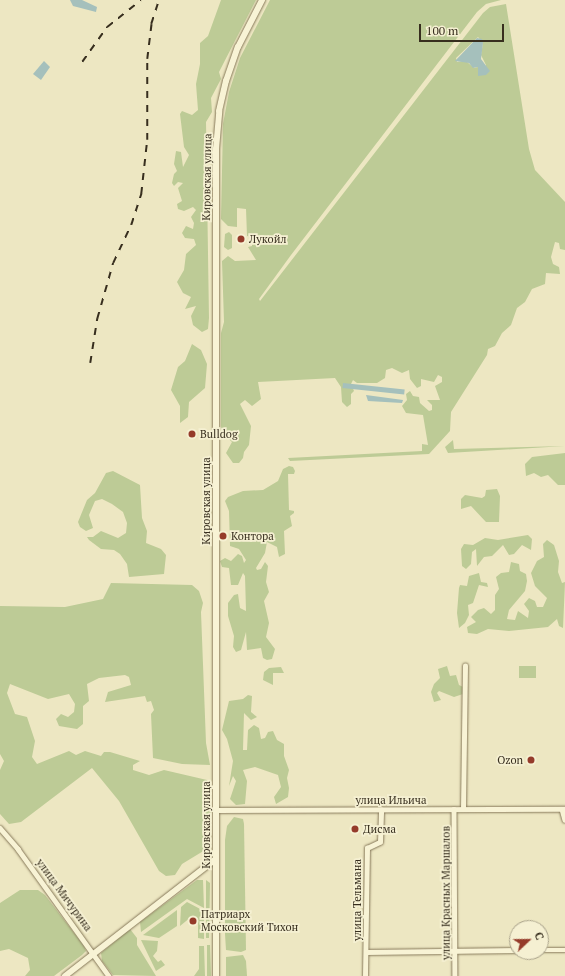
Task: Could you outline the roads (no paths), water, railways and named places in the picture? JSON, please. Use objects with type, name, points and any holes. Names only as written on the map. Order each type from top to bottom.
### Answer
[{"type":"main road","name":"Кировская улица","points":[[216,976],[216,149],[219,110],[226,81],[246,31],[262,0]]},
{"type":"main road","points":[[65,976],[216,859]]},
{"type":"street","points":[[463,809],[465,666]]},
{"type":"street","name":"улица Красных Маршалов","points":[[454,809],[455,976]]},
{"type":"street","name":"улица Ильича","points":[[216,810],[563,809]]},
{"type":"street","points":[[563,809],[565,820]]},
{"type":"street","name":"улица Тельмана","points":[[366,976],[367,848],[380,842],[381,810]]},
{"type":"street","name":"улица Мичурина","points":[[0,828],[18,849],[94,953],[109,976]]},
{"type":"street","points":[[366,952],[509,950]]},
{"type":"street","points":[[549,950],[565,950]]},
{"type":"water","points":[[70,0],[82,0],[97,7],[96,12],[73,6]]},
{"type":"water","points":[[477,38],[482,39],[481,59],[490,71],[486,75],[478,76],[478,67],[473,68],[469,63],[455,61]]},
{"type":"water","points":[[44,61],[50,67],[41,80],[33,74]]},
{"type":"water","points":[[343,383],[405,389],[404,394],[342,388]]},
{"type":"water","points":[[366,395],[403,400],[402,403],[368,401]]},
{"type":"railway","points":[[82,62],[107,27],[141,0]]},
{"type":"railway","points":[[90,363],[97,319],[113,263],[131,225],[141,194],[147,140],[147,59],[151,24],[159,0]]},
{"type":"place","name":"Лукойл","points":[[241,239]]},
{"type":"place","name":"Bulldog","points":[[192,434]]},
{"type":"place","name":"Контора","points":[[223,536]]},
{"type":"place","name":"Ozon","points":[[531,760]]},
{"type":"place","name":"Дисма","points":[[355,829]]},
{"type":"place","name":"Патриарх Московский Тихон","points":[[193,921]]}]
